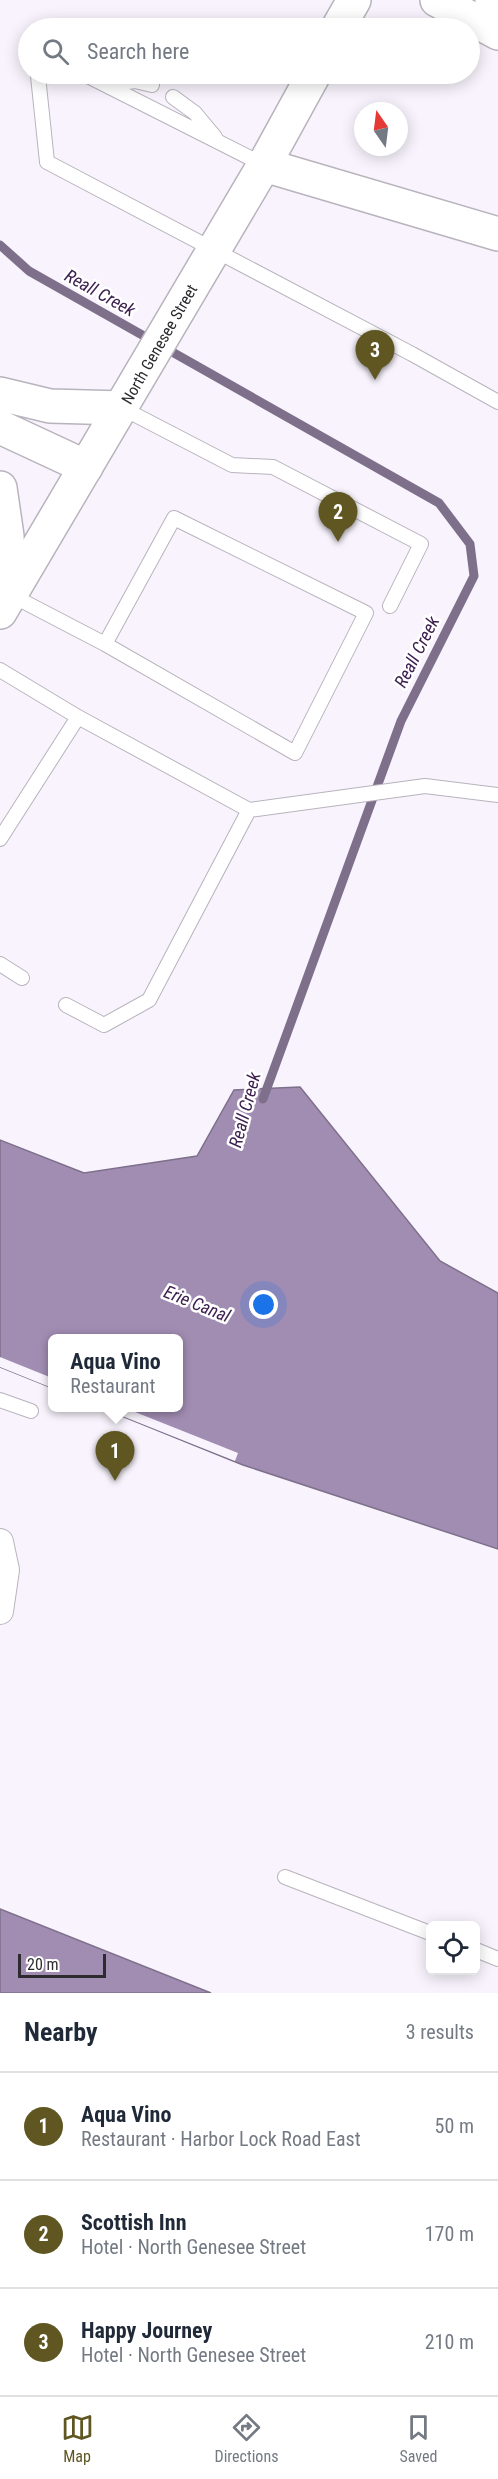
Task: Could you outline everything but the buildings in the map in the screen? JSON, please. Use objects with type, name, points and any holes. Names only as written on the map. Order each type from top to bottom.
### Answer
[{"type":"main road","points":[[344,18],[354,0]]},
{"type":"main road","points":[[492,0],[498,3]]},
{"type":"main road","points":[[444,4],[470,18]]},
{"type":"main road","points":[[480,23],[498,33]]},
{"type":"main road","name":"North Genesee Street","points":[[5,603],[214,251],[309,84]]},
{"type":"main road","points":[[264,165],[498,234]]},
{"type":"main road","points":[[0,394],[50,406],[122,408]]},
{"type":"main road","points":[[0,427],[86,467]]},
{"type":"main road","points":[[0,488],[7,536],[5,603]]},
{"type":"street","points":[[0,1542],[6,1570],[0,1611]]},
{"type":"lane","points":[[39,84],[47,162],[412,354],[498,402]]},
{"type":"lane","points":[[107,85],[114,84]]},
{"type":"lane","points":[[148,84],[152,85]]},
{"type":"lane","points":[[107,85],[264,165]]},
{"type":"lane","points":[[173,97],[195,113],[221,143]]},
{"type":"lane","points":[[122,408],[232,465],[273,467],[421,544],[390,606]]},
{"type":"lane","points":[[5,603],[105,644],[295,753],[366,612],[174,518],[105,644]]},
{"type":"lane","points":[[0,670],[78,717],[249,810],[425,786],[498,795]]},
{"type":"lane","points":[[0,839],[78,717]]},
{"type":"lane","points":[[66,1005],[104,1025],[148,1000],[249,810]]},
{"type":"lane","points":[[0,964],[22,978]]},
{"type":"lane","points":[[0,1400],[31,1411]]},
{"type":"lane","points":[[285,1877],[426,1931]]},
{"type":"lane","points":[[480,1952],[498,1959]]},
{"type":"water","name":"Erie Canal","points":[[300,1087],[440,1261],[498,1293],[498,1549],[243,1465],[112,1412],[183,1412],[183,1334],[48,1334],[48,1386],[0,1367],[0,1140],[84,1173],[197,1156],[234,1090]]},
{"type":"water","points":[[0,1909],[211,1993],[0,1993]]},
{"type":"pier","points":[[0,1357],[48,1376],[48,1386],[0,1367]]},
{"type":"pier","points":[[112,1412],[135,1412],[238,1453],[235,1461]]},
{"type":"waterway","name":"Reall Creek","points":[[0,245],[29,271],[439,503],[470,544],[474,576],[401,721],[263,1099]]},
{"type":"place","name":"Happy Journey","points":[[375,380]]},
{"type":"place","name":"Scottish Inn","points":[[338,542]]},
{"type":"place","name":"Aqua Vino","points":[[115,1481]]}]
